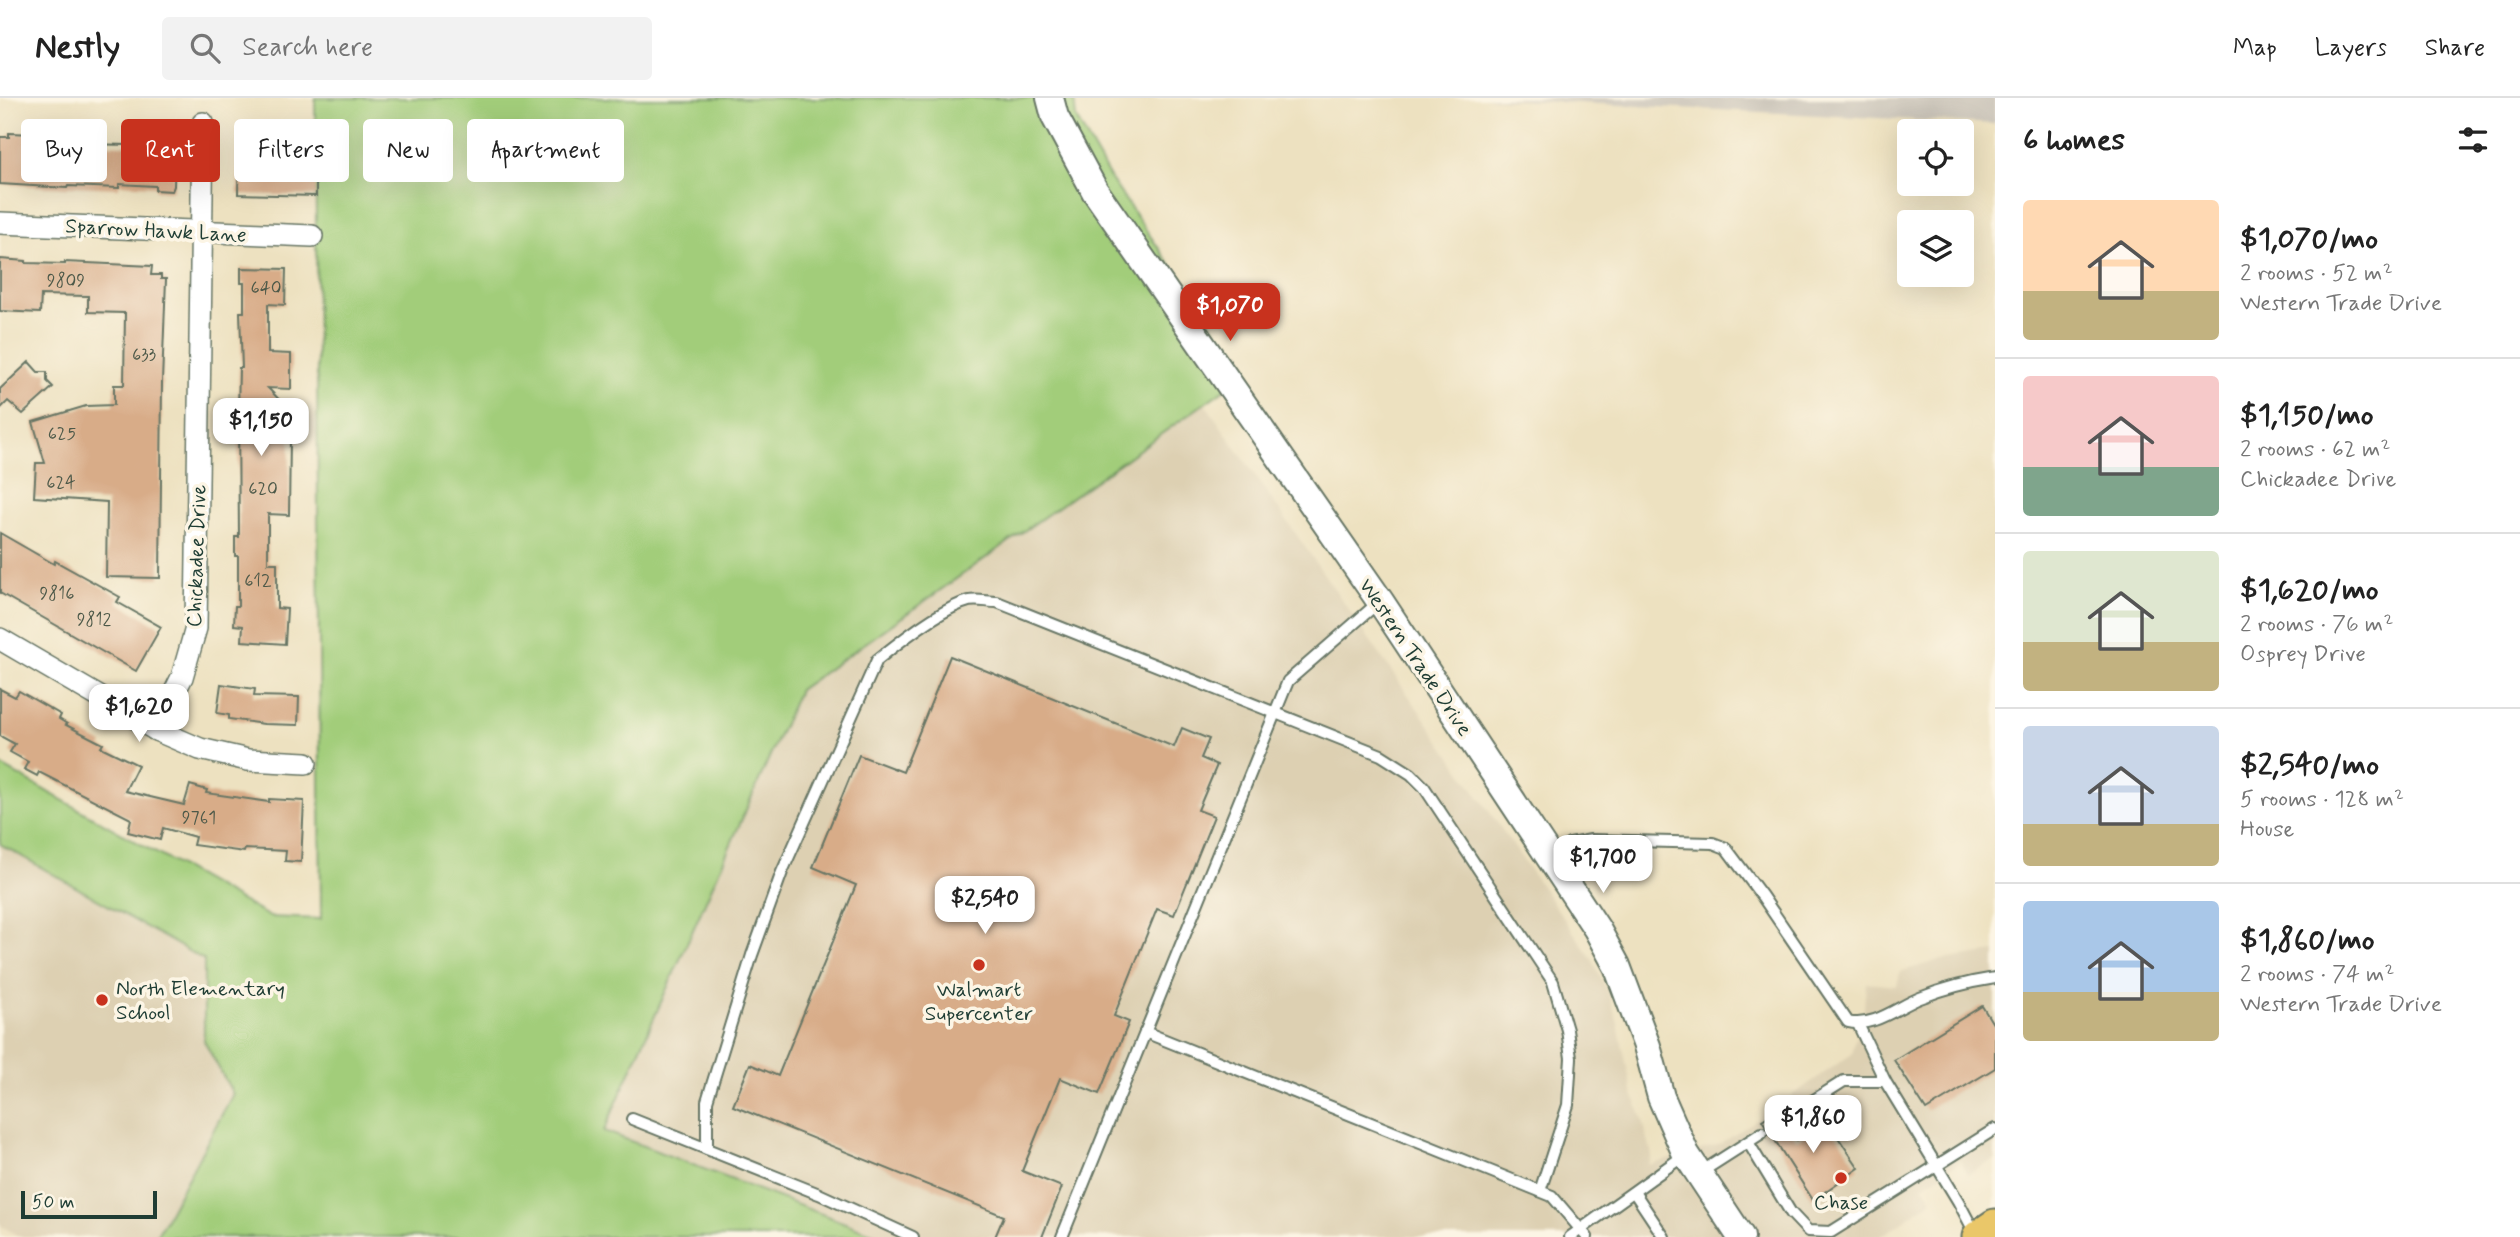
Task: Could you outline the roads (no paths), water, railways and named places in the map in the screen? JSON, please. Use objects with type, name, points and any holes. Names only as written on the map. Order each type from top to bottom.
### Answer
[{"type":"main road","points":[[1978,1237],[1995,1226]]},
{"type":"street","name":"Western Trade Drive","points":[[1050,98],[1055,117],[1095,191],[1380,601],[1597,929],[1618,966],[1647,1046],[1661,1097],[1692,1164],[1741,1237]]},
{"type":"street","name":"Chickadee Drive","points":[[156,730],[182,677],[196,628],[202,182]]},
{"type":"street","name":"Sparrow Hawk Lane","points":[[0,223],[312,236]]},
{"type":"street","points":[[0,639],[156,730],[200,749],[248,760],[306,763]]},
{"type":"lane","points":[[706,1149],[706,1101],[752,955],[782,872],[877,660],[902,640],[954,608],[971,601],[997,602],[1381,755],[1424,787],[1553,982],[1567,1030],[1571,1058],[1568,1105],[1540,1191]]},
{"type":"lane","points":[[1062,1237],[1288,681],[1380,601]]},
{"type":"lane","points":[[1549,857],[1570,844],[1591,841],[1713,843],[1726,848],[1848,1021],[1858,1024],[1874,1021],[1919,998],[1967,982],[1991,979],[1995,992]]},
{"type":"lane","points":[[1858,1024],[1885,1081],[1978,1237]]},
{"type":"lane","points":[[1145,1032],[1552,1196],[1584,1233]]},
{"type":"lane","points":[[1787,1117],[1844,1081],[1885,1081]]},
{"type":"lane","points":[[632,1119],[819,1194],[913,1237]]},
{"type":"lane","points":[[1748,1142],[1791,1213],[1808,1231],[1831,1232],[1995,1129]]},
{"type":"lane","points":[[1570,1237],[1584,1233],[1634,1192],[1692,1164],[1748,1142],[1762,1133]]},
{"type":"lane","points":[[1634,1192],[1664,1237]]},
{"type":"place","name":"Walmart Supercenter","points":[[979,965]]},
{"type":"place","name":"North Elementary School","points":[[102,1000]]},
{"type":"place","name":"Chase","points":[[1841,1178]]}]
